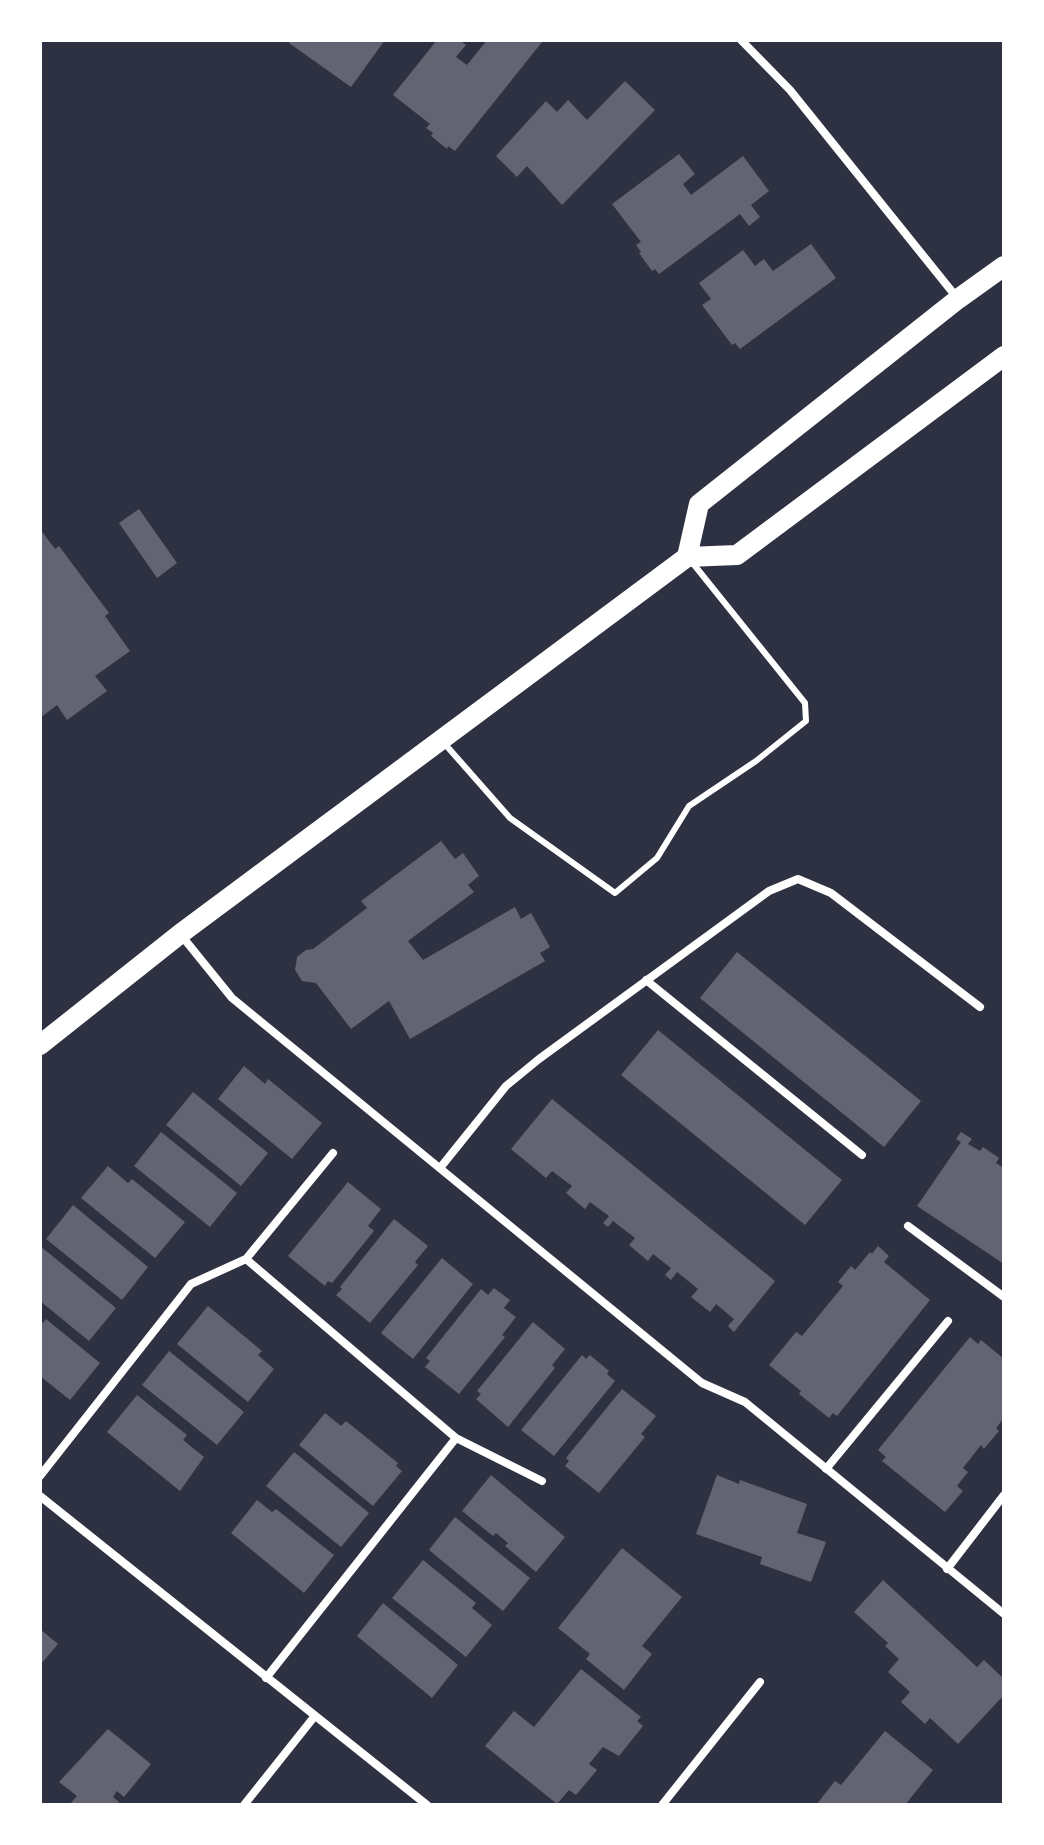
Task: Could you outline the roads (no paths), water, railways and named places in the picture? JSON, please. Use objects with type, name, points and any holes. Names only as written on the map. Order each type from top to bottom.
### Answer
[{"type":"main road","points":[[687,557],[699,504],[1004,266]]},
{"type":"main road","points":[[40,1045],[180,934],[687,557],[737,555],[1004,356]]},
{"type":"street","points":[[741,40],[790,90],[958,299]]},
{"type":"street","points":[[440,1168],[506,1086],[769,891],[798,879],[831,893],[980,1007]]},
{"type":"street","points":[[180,934],[232,998],[702,1383],[745,1402],[1004,1614]]},
{"type":"street","points":[[646,980],[862,1155]]},
{"type":"street","points":[[40,1476],[191,1284],[246,1259],[333,1153]]},
{"type":"street","points":[[908,1226],[1004,1297]]},
{"type":"street","points":[[246,1259],[456,1438],[542,1481]]},
{"type":"street","points":[[826,1469],[948,1321]]},
{"type":"street","points":[[266,1678],[456,1438]]},
{"type":"street","points":[[947,1569],[1004,1495]]},
{"type":"street","points":[[40,1496],[427,1805]]},
{"type":"street","points":[[662,1805],[760,1682]]},
{"type":"street","points":[[244,1805],[314,1717]]},
{"type":"lane","points":[[442,740],[510,818],[615,893],[657,858],[689,806],[756,761],[806,721],[805,703],[687,557]]}]
